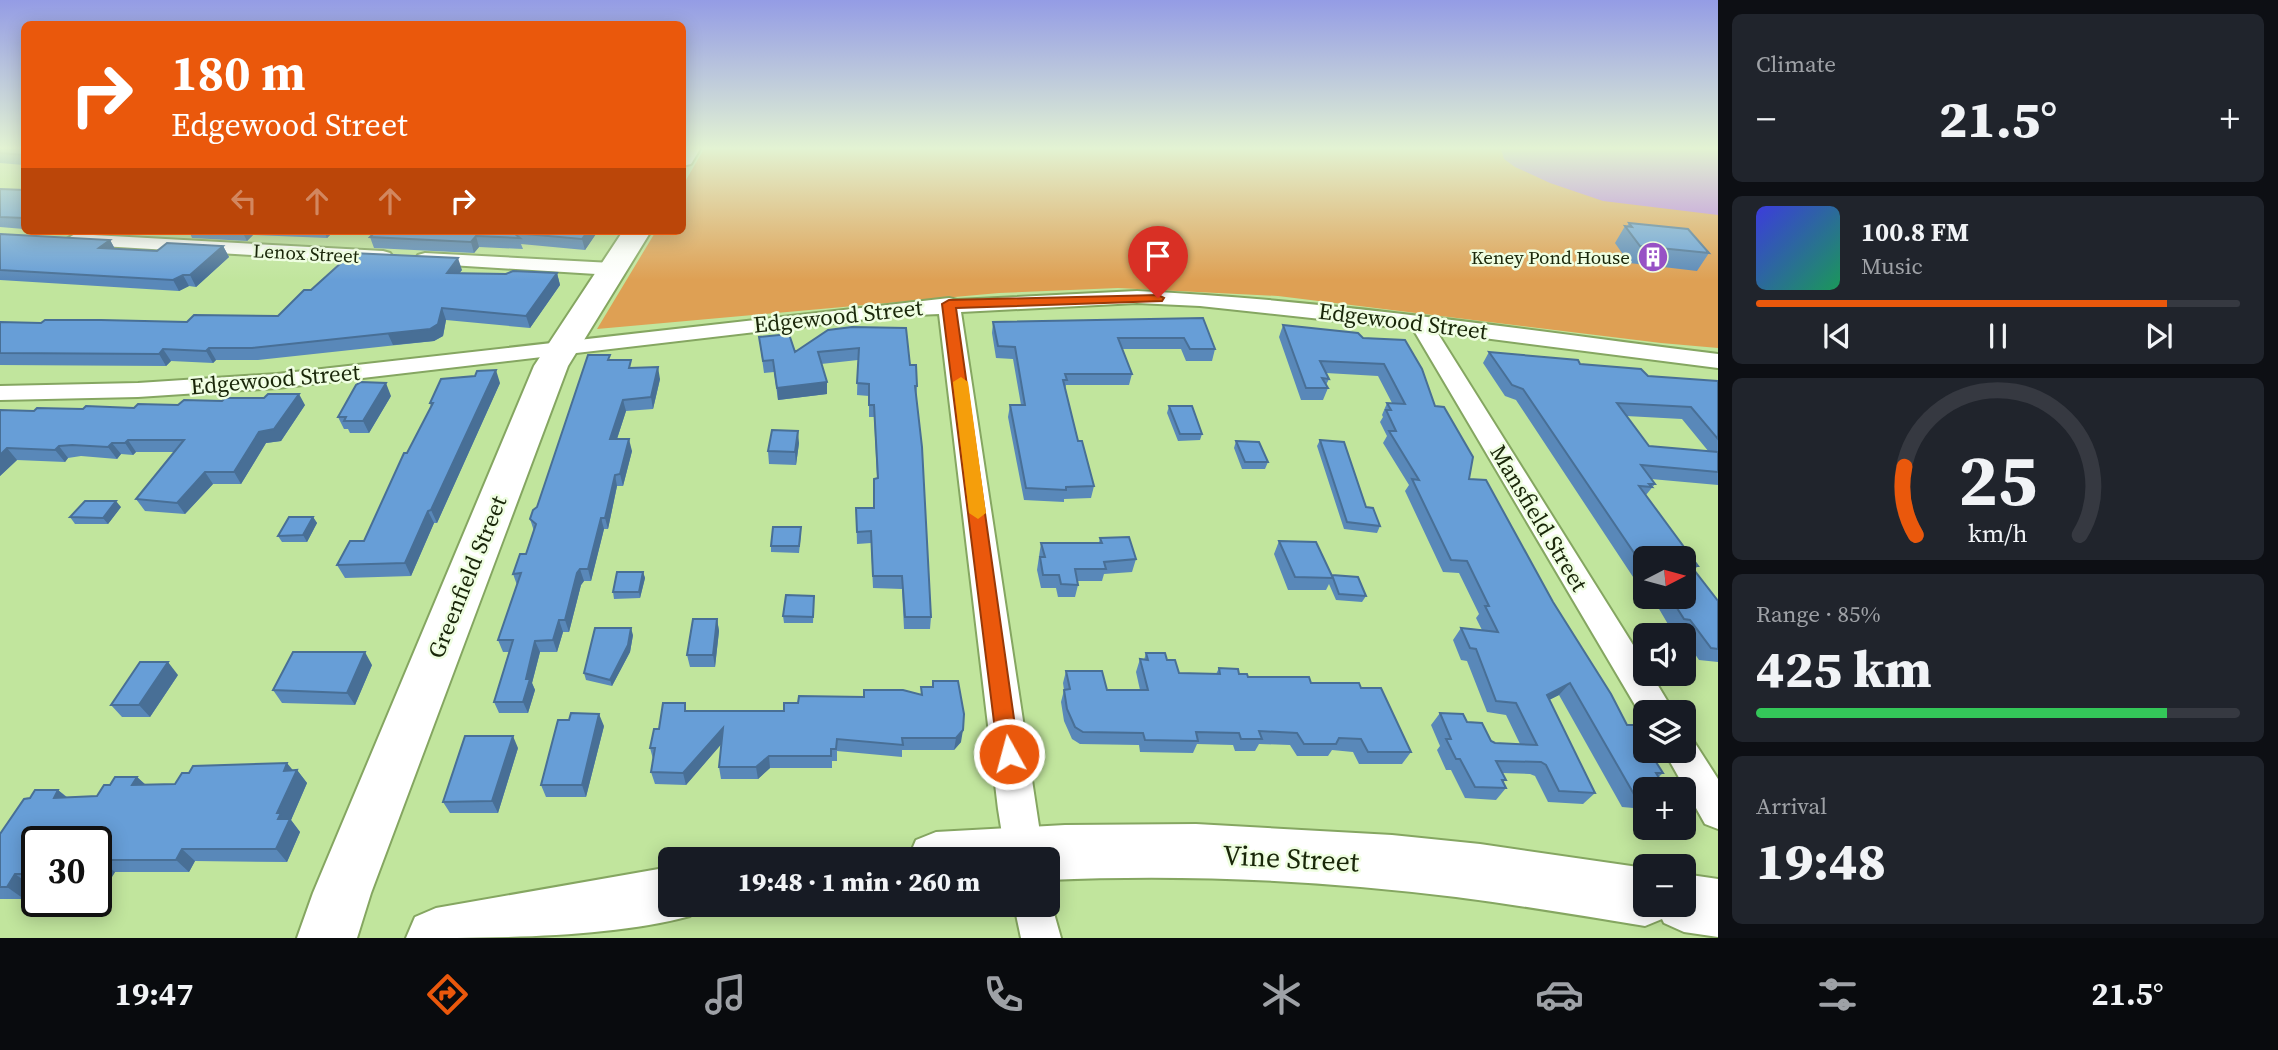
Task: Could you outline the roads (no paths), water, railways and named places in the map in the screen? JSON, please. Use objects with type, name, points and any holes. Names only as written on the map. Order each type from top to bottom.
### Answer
[{"type":"street","name":"Greenfield Street","points":[[327,938],[359,850],[546,378],[561,348],[634,235]]},
{"type":"street","name":"Lenox Street","points":[[55,239],[612,269]]},
{"type":"street","name":"Edgewood Street","points":[[0,393],[138,390],[278,381],[949,304],[1137,297],[1269,305],[1718,361]]},
{"type":"street","points":[[949,304],[1023,847]]},
{"type":"street","name":"Mansfield Street","points":[[1421,323],[1650,700]]},
{"type":"street","points":[[1688,763],[1718,812]]},
{"type":"street","name":"Vine Street","points":[[1060,865],[1112,852],[1368,861],[1457,869],[1633,895]]},
{"type":"street","points":[[436,938],[658,898]]},
{"type":"street","points":[[1696,905],[1718,908]]},
{"type":"street","points":[[1037,917],[1041,938]]},
{"type":"place","name":"Keney Pond House","points":[[1653,257]]}]
